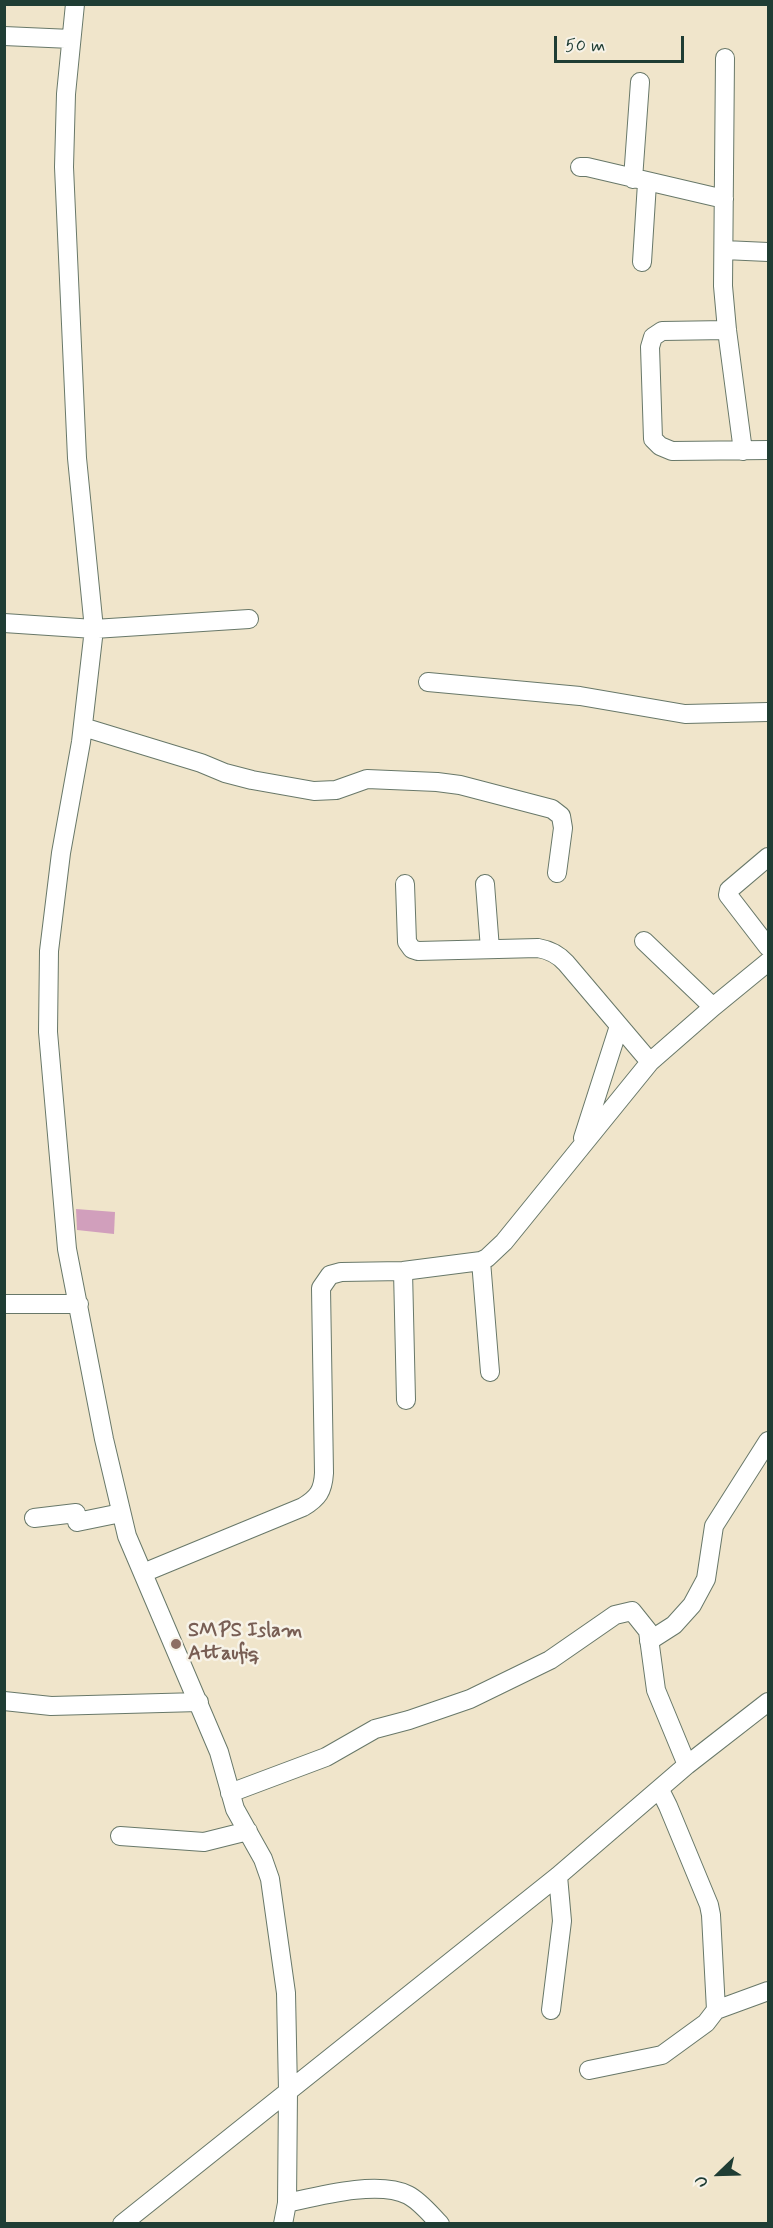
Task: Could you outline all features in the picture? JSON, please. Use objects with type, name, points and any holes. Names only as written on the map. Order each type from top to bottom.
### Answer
[{"type":"street","points":[[75,4],[66,94],[64,167],[77,458],[94,629],[83,726],[49,951],[48,1042],[67,1249],[95,1396],[127,1536],[219,1752],[235,1809],[263,1859],[270,1879],[286,1993],[287,2202],[283,2223]]},
{"type":"street","points":[[4,36],[71,39]]},
{"type":"street","points":[[724,58],[723,286],[743,451]]},
{"type":"street","points":[[640,82],[642,262]]},
{"type":"street","points":[[580,167],[724,200]]},
{"type":"street","points":[[724,250],[768,252]]},
{"type":"street","points":[[727,330],[662,331],[653,337],[650,347],[653,439],[660,446],[672,451],[768,450]]},
{"type":"street","points":[[4,623],[94,629],[249,619]]},
{"type":"street","points":[[428,682],[580,696],[685,714],[768,712]]},
{"type":"street","points":[[83,726],[234,775],[314,791],[336,790],[367,779],[437,782],[460,785],[552,809],[561,816],[564,828],[557,873]]},
{"type":"street","points":[[768,857],[729,890],[728,895],[768,947]]},
{"type":"street","points":[[405,884],[406,942],[412,949],[418,951],[538,948],[549,950],[560,956],[650,1062]]},
{"type":"street","points":[[485,884],[490,949]]},
{"type":"street","points":[[644,941],[712,1007]]},
{"type":"street","points":[[143,1573],[303,1507],[319,1495],[324,1486],[321,1288],[330,1275],[341,1272],[403,1271],[481,1261],[494,1252],[650,1062],[712,1007],[768,962]]},
{"type":"street","points":[[580,1148],[620,1026]]},
{"type":"street","points":[[481,1261],[490,1372]]},
{"type":"street","points":[[403,1271],[406,1400]]},
{"type":"street","points":[[4,1304],[79,1304]]},
{"type":"street","points":[[649,1641],[674,1625],[692,1605],[706,1579],[714,1526],[768,1441]]},
{"type":"street","points":[[34,1518],[76,1513],[77,1522],[121,1513]]},
{"type":"street","points":[[230,1793],[326,1757],[375,1729],[470,1699],[550,1660],[615,1615],[632,1611],[648,1631],[656,1690],[687,1765]]},
{"type":"street","points":[[4,1701],[51,1706],[199,1702]]},
{"type":"street","points":[[122,2223],[558,1876],[687,1765],[768,1702]]},
{"type":"street","points":[[660,1790],[709,1905],[716,2010]]},
{"type":"street","points":[[120,1836],[204,1842],[248,1831]]},
{"type":"street","points":[[551,2010],[561,1931],[558,1876]]},
{"type":"street","points":[[589,2070],[662,2055],[706,2024],[716,2010],[768,1991]]},
{"type":"street","points":[[287,2202],[356,2190],[397,2192],[409,2196],[440,2223]]},
{"type":"building","points":[[76,1209],[115,1212],[114,1234],[77,1230]]},
{"type":"place","name":"SMPS Islam Attaufiq","points":[[176,1644]]}]
